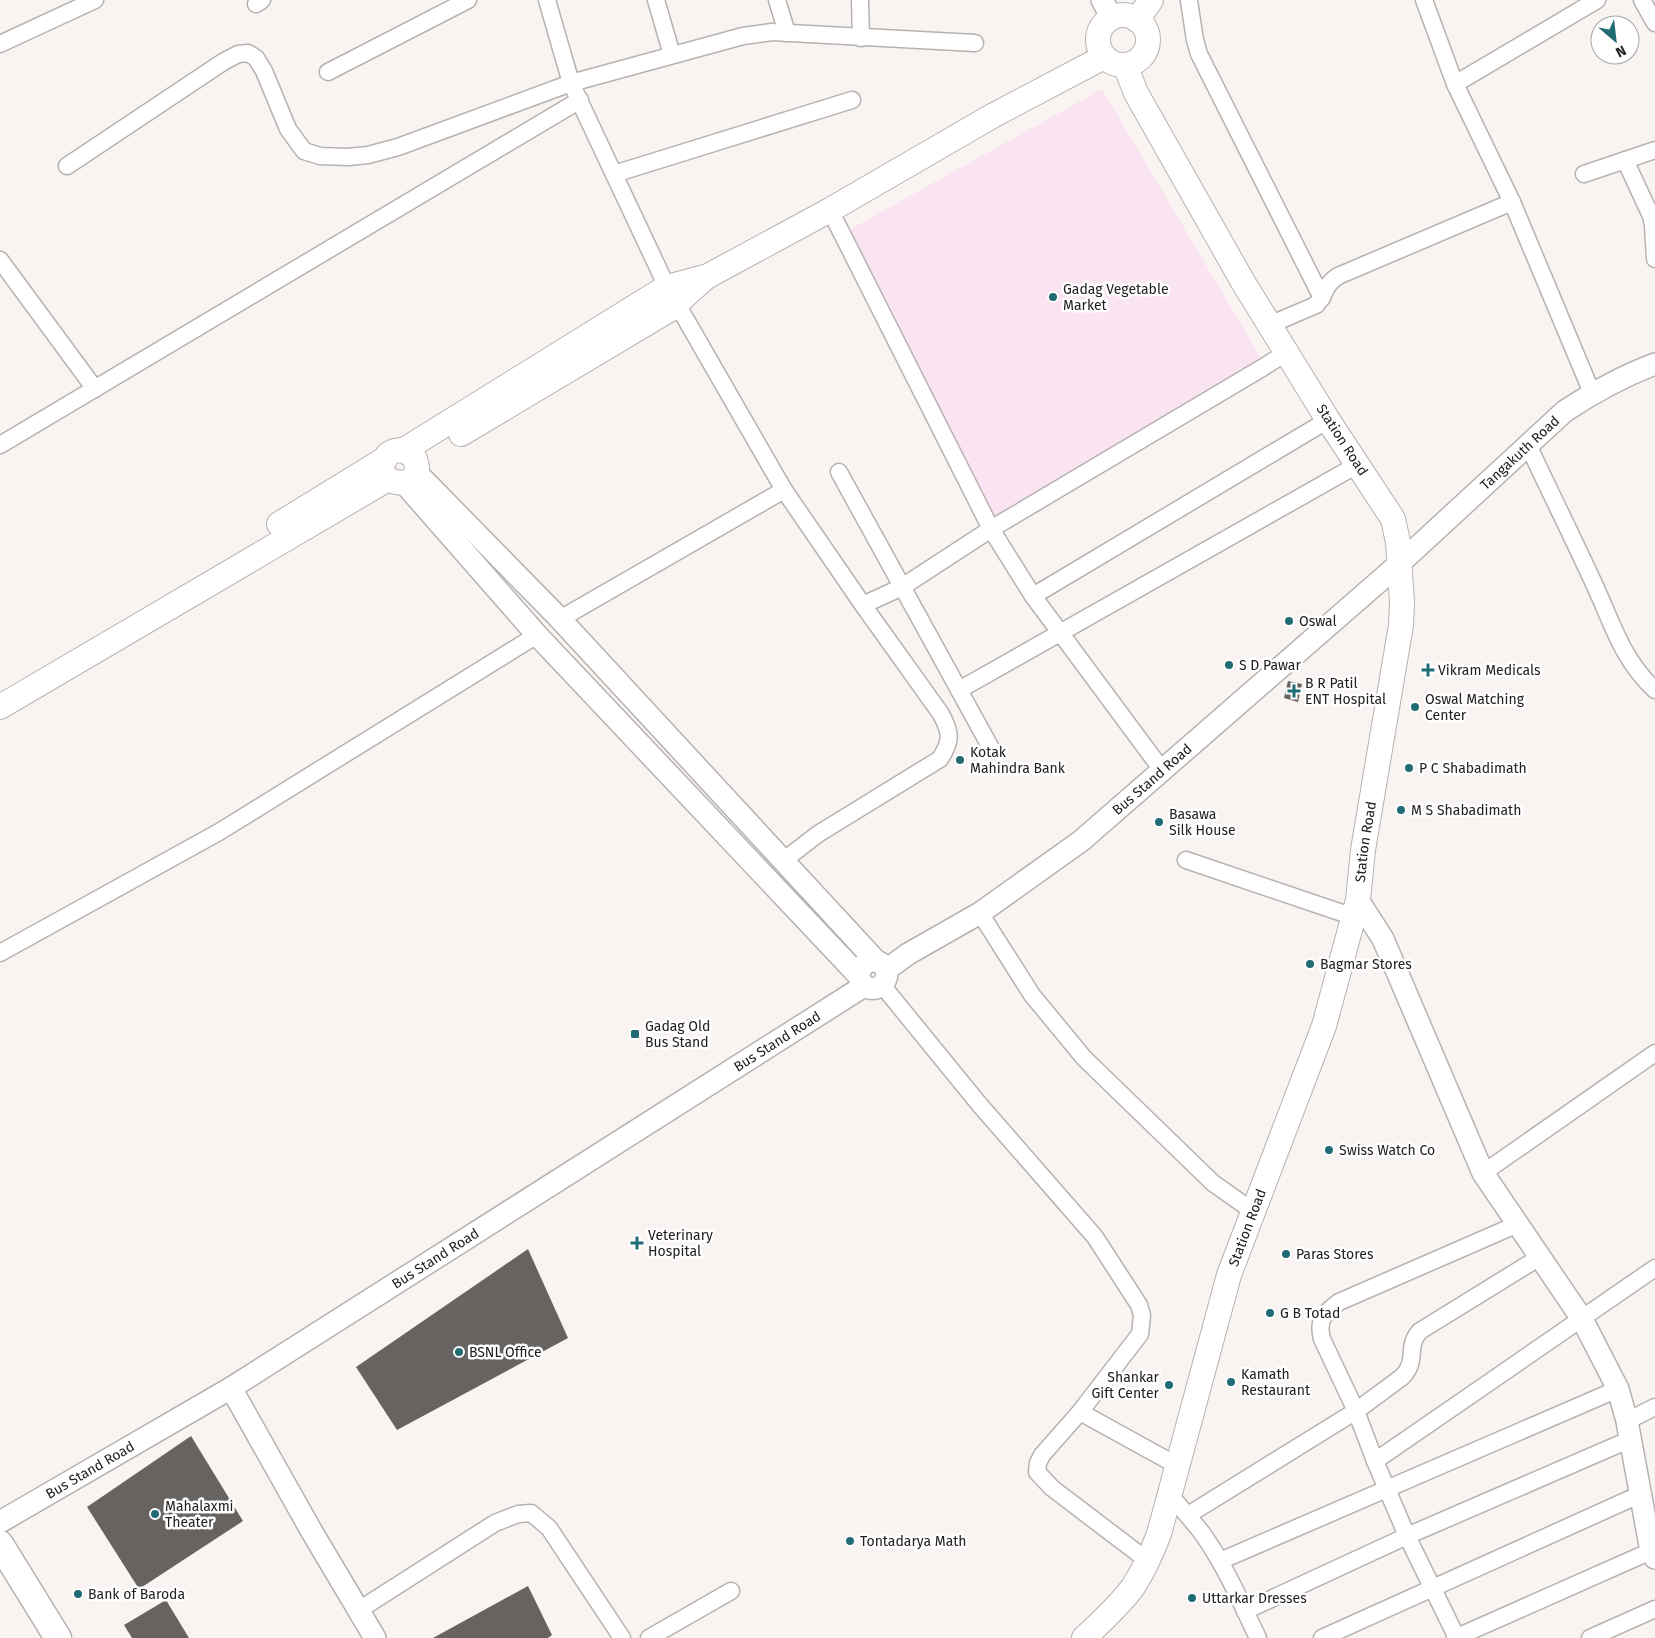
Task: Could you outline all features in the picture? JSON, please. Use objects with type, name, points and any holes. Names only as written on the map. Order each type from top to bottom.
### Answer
[{"type":"main road","points":[[1137,20],[1151,0]]},
{"type":"main road","points":[[0,707],[402,468],[672,295],[830,210],[994,115],[1115,61],[1134,63],[1145,50],[1147,42],[1147,34],[1143,26],[1129,16],[1107,9],[1104,23],[1099,31],[1098,41],[1100,50],[1115,61]]},
{"type":"main road","name":"Station Road","points":[[1084,1638],[1127,1594],[1148,1561],[1159,1534],[1230,1275],[1324,1026],[1356,908],[1363,850],[1401,625],[1402,603],[1398,542],[1393,519],[1328,420],[1243,282],[1141,102],[1115,61]]},
{"type":"main road","points":[[0,690],[147,606],[402,468]]},
{"type":"main road","points":[[0,1544],[58,1638]]},
{"type":"street","points":[[0,44],[95,0]]},
{"type":"street","points":[[328,72],[468,0]]},
{"type":"street","points":[[546,0],[571,83],[672,295],[784,490],[862,605],[941,714],[949,729],[948,745],[940,759],[818,834],[783,861]]},
{"type":"street","points":[[656,0],[672,55]]},
{"type":"street","points":[[777,0],[787,33]]},
{"type":"street","points":[[860,0],[862,38]]},
{"type":"street","points":[[1424,0],[1455,84],[1512,202],[1592,393]]},
{"type":"street","points":[[1455,84],[1597,0]]},
{"type":"street","points":[[1642,0],[1655,23]]},
{"type":"street","points":[[1189,1],[1199,54],[1322,298]]},
{"type":"street","points":[[67,166],[223,62],[238,54],[248,53],[256,58],[264,71],[288,130],[304,151],[320,156],[348,158],[391,149],[571,83],[743,36],[772,32],[975,43]]},
{"type":"street","points":[[0,445],[580,100]]},
{"type":"street","points":[[614,174],[852,100]]},
{"type":"street","points":[[1584,174],[1655,150]]},
{"type":"street","points":[[1625,160],[1651,216],[1655,259]]},
{"type":"street","points":[[1270,325],[1307,310],[1316,304],[1322,298],[1325,288],[1330,281],[1338,276],[1512,202]]},
{"type":"street","points":[[830,210],[991,529],[1033,596],[1162,770]]},
{"type":"street","points":[[0,260],[95,389]]},
{"type":"street","points":[[862,605],[902,587],[991,529],[1287,352]]},
{"type":"street","name":"Tangakuth Road","points":[[1399,564],[1565,411],[1592,393],[1655,364]]},
{"type":"street","points":[[1033,596],[1328,420]]},
{"type":"street","points":[[1528,444],[1595,587],[1614,633],[1634,668],[1655,690]]},
{"type":"street","points":[[959,690],[1357,465]]},
{"type":"street","points":[[402,468],[560,619],[783,861],[873,976],[979,1104],[1095,1237],[1139,1305],[1142,1315],[1140,1334],[1080,1412],[1042,1455],[1038,1463],[1037,1472],[1052,1488],[1148,1561]]},
{"type":"street","points":[[402,468],[537,635],[873,976]]},
{"type":"street","points":[[840,472],[992,750]]},
{"type":"street","points":[[560,619],[784,490]]},
{"type":"street","name":"Bus Stand Road","points":[[0,1522],[231,1388],[873,976],[980,913],[1081,841],[1399,564]]},
{"type":"street","points":[[0,953],[219,832],[537,635]]},
{"type":"street","points":[[1186,860],[1356,908],[1383,939],[1483,1174],[1518,1224],[1582,1319],[1618,1389],[1629,1430],[1653,1547],[1457,1638],[1407,1536],[1374,1461],[1356,1410],[1322,1340],[1321,1321],[1326,1312],[1339,1302],[1518,1224]]},
{"type":"street","points":[[980,913],[1032,995],[1084,1058],[1213,1183],[1254,1212]]},
{"type":"street","points":[[1483,1174],[1655,1053]]},
{"type":"street","points":[[1188,1515],[1356,1410],[1402,1377],[1409,1371],[1412,1362],[1414,1337],[1420,1331],[1540,1257]]},
{"type":"street","points":[[1374,1461],[1655,1268]]},
{"type":"street","points":[[231,1388],[312,1532],[375,1638]]},
{"type":"street","points":[[1220,1562],[1386,1488],[1618,1389]]},
{"type":"street","points":[[1245,1611],[1629,1430],[1655,1407]]},
{"type":"street","points":[[1080,1412],[1178,1466]]},
{"type":"street","points":[[1322,1638],[1641,1494]]},
{"type":"street","points":[[1170,1496],[1203,1534],[1220,1562],[1258,1638]]},
{"type":"street","points":[[359,1610],[495,1523],[518,1514],[531,1513],[549,1528],[622,1638]]},
{"type":"street","points":[[649,1638],[731,1591]]},
{"type":"street","points":[[1590,1638],[1655,1609]]},
{"type":"shaded area","name":"Gadag Vegetable Market","points":[[1102,89],[1264,363],[992,521],[847,231]]},
{"type":"building","points":[[1288,681],[1302,684],[1298,702],[1284,698]]},
{"type":"building","name":"BSNL Office","points":[[528,1249],[568,1338],[397,1430],[356,1367]]},
{"type":"building","name":"Mahalaxmi Theater","points":[[191,1436],[243,1521],[139,1589],[87,1507]]},
{"type":"building","points":[[528,1586],[552,1635],[548,1638],[433,1638]]},
{"type":"building","points":[[166,1600],[189,1638],[132,1638],[124,1625]]},
{"type":"place","name":"Gadag Vegetable Market","points":[[1053,297]]},
{"type":"place","name":"Oswal","points":[[1289,621]]},
{"type":"place","name":"S D Pawar","points":[[1229,665]]},
{"type":"place","name":"Vikram Medicals","points":[[1428,670]]},
{"type":"place","name":"B R Patil ENT Hospital","points":[[1294,691]]},
{"type":"place","name":"Oswal Matching Center","points":[[1415,707]]},
{"type":"place","name":"Kotak Mahindra Bank","points":[[960,760]]},
{"type":"place","name":"P C Shabadimath","points":[[1409,768]]},
{"type":"place","name":"M S Shabadimath","points":[[1401,810]]},
{"type":"place","name":"Basawa Silk House","points":[[1159,822]]},
{"type":"place","name":"Bagmar Stores","points":[[1310,964]]},
{"type":"place","name":"Gadag Old Bus Stand","points":[[635,1034]]},
{"type":"place","name":"Swiss Watch Co","points":[[1329,1150]]},
{"type":"place","name":"Veterinary Hospital","points":[[637,1243]]},
{"type":"place","name":"Paras Stores","points":[[1286,1254]]},
{"type":"place","name":"G B Totad","points":[[1270,1313]]},
{"type":"place","name":"BSNL Office","points":[[459,1352]]},
{"type":"place","name":"Kamath Restaurant","points":[[1231,1382]]},
{"type":"place","name":"Shankar Gift Center","points":[[1169,1385]]},
{"type":"place","name":"Mahalaxmi Theater","points":[[155,1514]]},
{"type":"place","name":"Tontadarya Math","points":[[850,1541]]},
{"type":"place","name":"Bank of Baroda","points":[[78,1594]]},
{"type":"place","name":"Uttarkar Dresses","points":[[1192,1598]]}]
